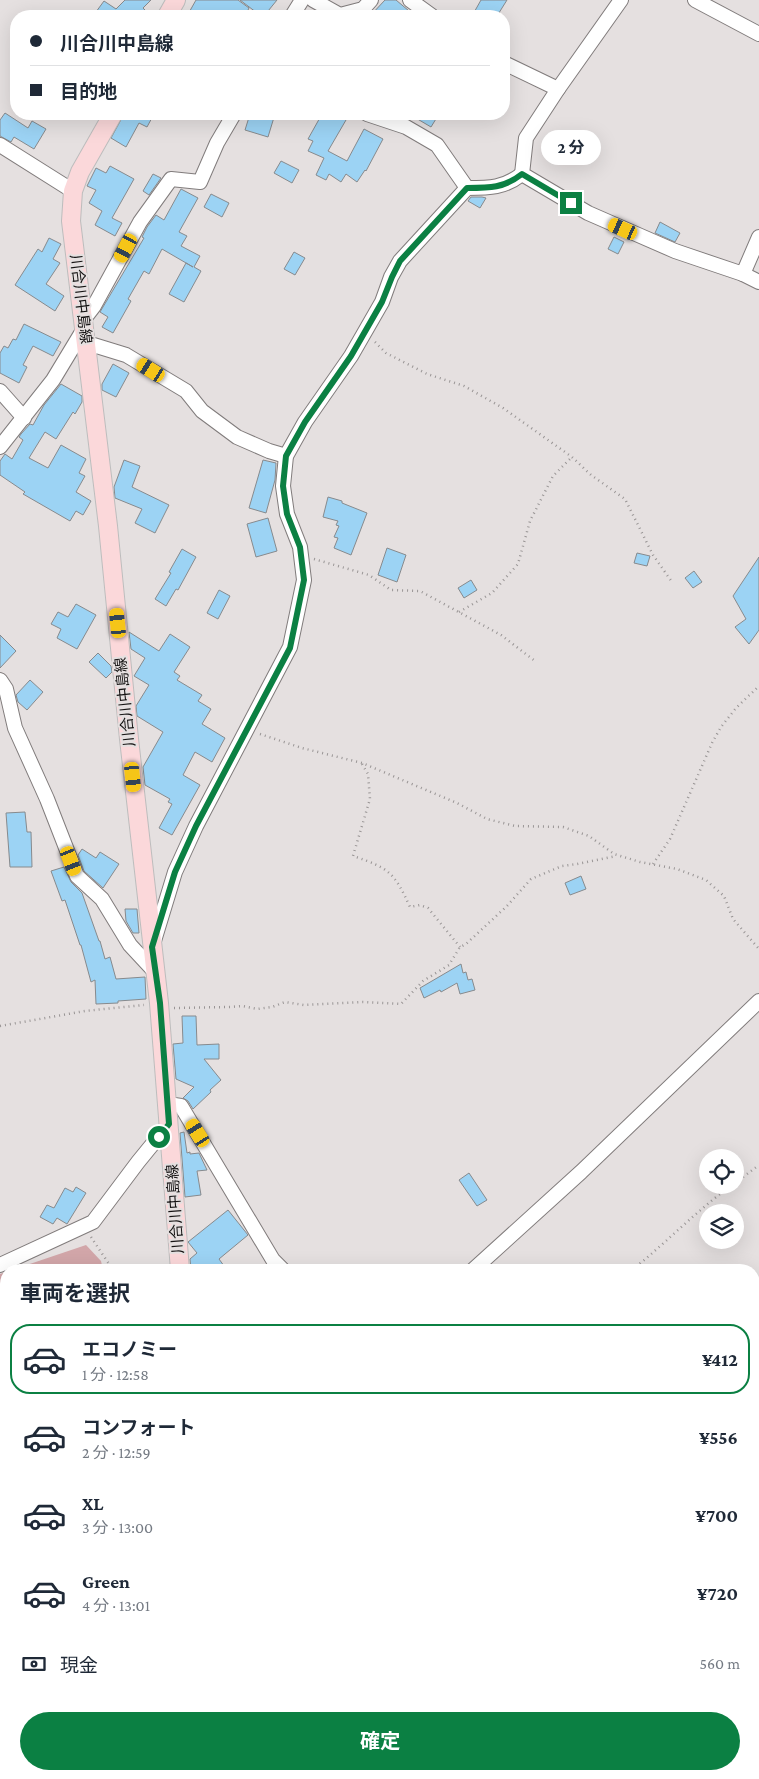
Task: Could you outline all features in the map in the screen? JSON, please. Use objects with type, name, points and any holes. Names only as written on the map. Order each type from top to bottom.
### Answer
[{"type":"main road","name":"川合川中島線","points":[[110,120],[80,172],[73,191],[71,221],[108,526],[129,739],[160,1006],[180,1264]]},
{"type":"street","points":[[313,0],[331,10]]},
{"type":"street","points":[[363,10],[371,0]]},
{"type":"street","points":[[410,0],[424,10]]},
{"type":"street","points":[[152,947],[175,872],[221,776],[290,648],[304,580],[300,547],[287,514],[283,486],[286,456],[301,428],[351,356],[382,302],[400,261],[467,188],[492,188],[512,182],[522,174],[526,138],[621,0]]},
{"type":"street","points":[[695,0],[759,34]]},
{"type":"street","points":[[510,66],[558,89]]},
{"type":"street","points":[[0,447],[54,380],[85,330],[94,306],[140,222],[171,179],[200,182],[217,143],[230,120]]},
{"type":"street","points":[[385,120],[406,127],[437,144],[467,188]]},
{"type":"street","points":[[0,145],[73,191]]},
{"type":"street","points":[[522,174],[588,213],[675,251],[743,274],[759,282]]},
{"type":"street","points":[[743,274],[759,237]]},
{"type":"street","points":[[85,330],[186,391],[202,411],[237,436],[269,451],[286,456]]},
{"type":"street","points":[[0,391],[24,418]]},
{"type":"street","points":[[0,680],[6,690],[15,728],[47,799],[77,876],[102,899],[130,944],[156,973]]},
{"type":"street","points":[[480,1264],[581,1172],[759,1002]]},
{"type":"street","points":[[168,1104],[181,1106],[277,1264]]},
{"type":"street","points":[[2,1264],[93,1222],[169,1124]]},
{"type":"path","points":[[365,332],[386,353],[427,374],[464,386],[503,408],[572,457],[591,475],[625,499],[653,555],[672,582]]},
{"type":"path","points":[[459,612],[492,592],[518,564],[530,521],[553,476],[572,457]]},
{"type":"path","points":[[301,556],[369,575],[391,590],[420,591],[501,635],[535,661]]},
{"type":"path","points":[[653,864],[670,839],[712,743],[721,727],[736,708],[759,686]]},
{"type":"path","points":[[247,729],[302,748],[362,763],[457,803],[487,819],[515,826],[540,825],[563,827],[589,836],[618,856],[677,869],[706,880],[724,896],[733,919],[759,949]]},
{"type":"path","points":[[362,763],[368,774],[370,799],[353,856],[374,863],[392,873],[410,907],[420,905],[428,908],[460,947]]},
{"type":"path","points":[[0,1026],[85,1011],[160,1006],[243,1006],[256,1009],[285,1002],[313,1005],[363,1002],[401,1004],[423,981],[449,965],[460,947],[507,906],[531,879],[562,866],[618,856]]},
{"type":"path","points":[[744,1176],[759,1165]]},
{"type":"path","points":[[640,1264],[720,1194]]},
{"type":"path","points":[[82,1227],[109,1264]]},
{"type":"shaded area","points":[[86,1245],[102,1264],[30,1264]]},
{"type":"building","points":[[125,0],[151,0],[143,8],[145,10],[97,10],[104,1],[116,9]]},
{"type":"building","points":[[196,0],[238,0],[249,8],[248,10],[190,10]]},
{"type":"building","points":[[240,0],[277,0],[269,10],[253,10]]},
{"type":"building","points":[[385,0],[396,0],[408,10],[376,10]]},
{"type":"building","points":[[481,0],[507,0],[501,10],[475,10]]},
{"type":"building","points":[[5,113],[10,116],[10,120],[16,120],[28,128],[32,121],[46,129],[34,149],[14,137],[11,142],[0,136],[0,120]]},
{"type":"building","points":[[121,120],[151,120],[147,127],[139,123],[126,147],[111,138]]},
{"type":"building","points":[[248,120],[273,120],[268,137],[245,130]]},
{"type":"building","points":[[319,120],[346,120],[328,151],[347,161],[364,129],[383,139],[366,171],[357,182],[346,174],[341,182],[329,174],[326,180],[316,175],[324,158],[308,151],[313,141],[308,139]]},
{"type":"building","points":[[419,120],[435,120],[431,127]]},
{"type":"building","points":[[281,161],[299,170],[292,183],[274,173]]},
{"type":"building","points":[[110,166],[134,179],[112,218],[122,223],[115,236],[95,225],[102,211],[89,203],[96,190],[87,186],[96,168],[106,173]]},
{"type":"building","points":[[153,174],[161,178],[149,195],[143,191]]},
{"type":"building","points":[[181,189],[198,198],[179,232],[187,236],[181,246],[200,256],[194,267],[201,271],[184,302],[169,294],[186,263],[193,267],[162,249],[149,274],[144,271],[128,299],[131,301],[113,333],[102,327],[108,317],[100,312],[144,238],[142,237],[147,227],[156,215],[164,220]]},
{"type":"building","points":[[211,194],[229,203],[222,217],[204,207]]},
{"type":"building","points":[[471,197],[486,198],[480,208],[468,201]]},
{"type":"building","points":[[660,222],[680,233],[675,242],[655,233]]},
{"type":"building","points":[[614,237],[624,242],[618,254],[608,249]]},
{"type":"building","points":[[49,238],[61,244],[53,259],[60,263],[46,284],[64,296],[55,311],[15,285],[38,249],[42,252]]},
{"type":"building","points":[[294,252],[305,258],[295,275],[284,269]]},
{"type":"building","points":[[24,324],[61,342],[53,356],[33,346],[23,365],[27,367],[19,383],[0,373],[0,353],[4,346],[8,348],[13,339],[16,340]]},
{"type":"building","points":[[113,364],[129,373],[116,397],[102,390],[102,384]]},
{"type":"building","points":[[61,384],[82,396],[82,402],[75,414],[73,412],[56,439],[45,432],[29,458],[48,468],[61,445],[86,459],[79,473],[85,476],[76,492],[91,501],[83,515],[76,511],[70,521],[23,494],[25,492],[0,475],[0,461],[5,454],[12,459],[23,440],[19,437],[30,424],[33,425],[44,405]]},
{"type":"building","points":[[124,460],[140,466],[132,487],[169,505],[155,533],[135,523],[142,509],[115,498],[114,487]]},
{"type":"building","points":[[263,460],[276,463],[275,480],[266,513],[249,508]]},
{"type":"building","points":[[328,497],[342,501],[342,503],[367,513],[351,555],[334,548],[338,538],[334,537],[339,526],[336,525],[338,521],[323,517]]},
{"type":"building","points":[[268,518],[277,551],[256,557],[247,524]]},
{"type":"building","points":[[387,548],[406,555],[397,582],[378,575]]},
{"type":"building","points":[[182,549],[196,557],[178,590],[176,589],[166,606],[155,599],[171,573],[169,572]]},
{"type":"building","points":[[637,553],[650,556],[647,566],[634,563]]},
{"type":"building","points":[[759,557],[759,630],[749,644],[735,627],[746,619],[733,596]]},
{"type":"building","points":[[694,571],[702,582],[693,588],[685,578]]},
{"type":"building","points":[[471,580],[477,590],[464,598],[458,588]]},
{"type":"building","points":[[219,590],[230,596],[218,619],[207,613]]},
{"type":"building","points":[[76,604],[96,615],[77,649],[57,638],[61,629],[51,624],[58,612],[68,617]]},
{"type":"building","points":[[129,632],[159,651],[170,634],[190,647],[174,672],[180,676],[177,680],[202,695],[198,701],[211,709],[202,724],[225,738],[212,762],[195,752],[183,775],[200,785],[172,835],[159,828],[172,804],[168,802],[170,799],[145,785],[143,767],[163,732],[137,716],[136,706],[149,685],[134,676],[145,658],[131,649]]},
{"type":"building","points":[[0,635],[16,651],[0,668]]},
{"type":"building","points":[[98,653],[111,666],[112,672],[106,678],[89,662]]},
{"type":"building","points":[[30,680],[43,692],[27,710],[18,702],[16,695]]},
{"type":"building","points":[[25,812],[27,832],[31,832],[32,867],[10,867],[6,813]]},
{"type":"building","points":[[82,849],[96,858],[100,852],[119,864],[103,888],[84,871],[78,855]]},
{"type":"building","points":[[64,867],[71,882],[82,893],[105,959],[110,957],[116,979],[145,977],[146,999],[96,1004],[95,980],[91,982],[81,945],[65,900],[62,901],[51,871]]},
{"type":"building","points":[[581,876],[586,889],[570,895],[565,883]]},
{"type":"building","points":[[125,909],[137,909],[139,933],[133,933],[126,921]]},
{"type":"building","points":[[461,964],[463,973],[466,972],[468,980],[472,979],[475,990],[460,994],[457,983],[441,992],[440,990],[424,998],[420,988]]},
{"type":"building","points":[[182,1016],[196,1016],[197,1045],[219,1044],[219,1059],[204,1059],[221,1080],[193,1109],[188,1101],[183,1098],[194,1087],[176,1079],[173,1044],[183,1043]]},
{"type":"building","points":[[184,1132],[187,1153],[199,1153],[207,1170],[197,1171],[201,1195],[185,1197],[180,1133]]},
{"type":"building","points":[[469,1173],[487,1200],[477,1206],[459,1180]]},
{"type":"building","points":[[76,1187],[86,1193],[67,1224],[57,1218],[53,1224],[40,1217],[47,1205],[54,1208],[65,1188],[73,1192]]},
{"type":"building","points":[[228,1210],[248,1235],[219,1259],[223,1264],[190,1264],[190,1259],[197,1253],[188,1242]]},
{"type":"route","points":[[159,1137],[169,1124],[160,1003],[152,947],[175,872],[196,826],[290,648],[304,580],[300,547],[287,514],[283,486],[286,456],[305,422],[351,356],[382,302],[400,261],[467,188],[492,188],[512,182],[522,174],[571,203]]}]
